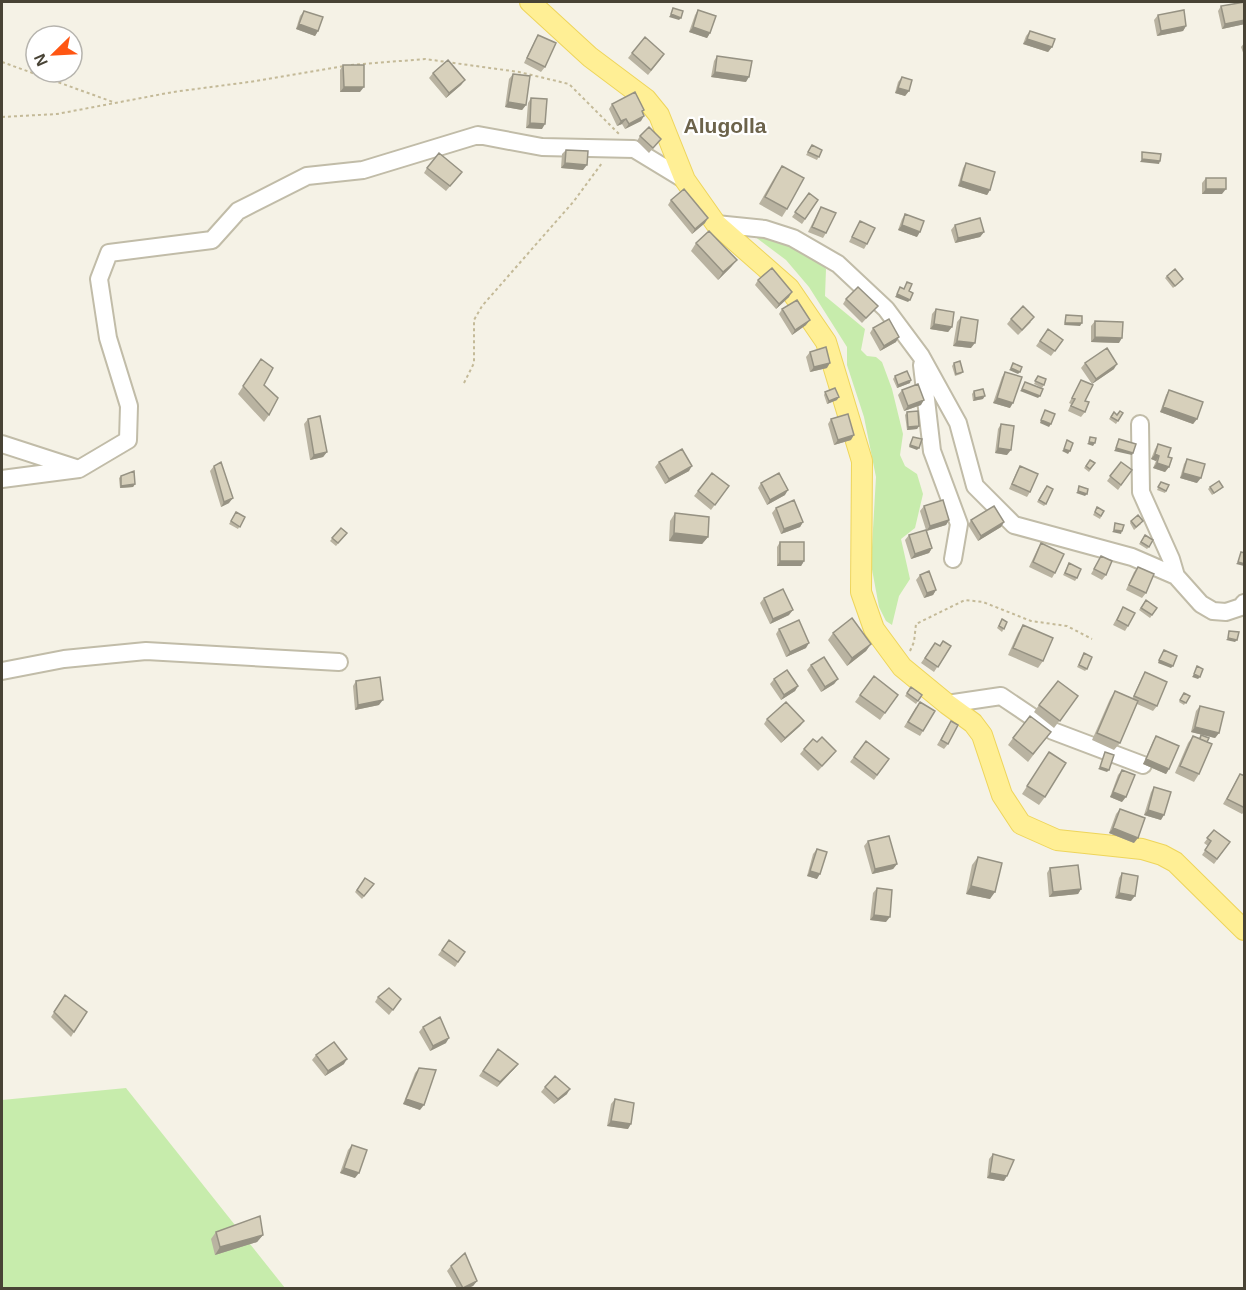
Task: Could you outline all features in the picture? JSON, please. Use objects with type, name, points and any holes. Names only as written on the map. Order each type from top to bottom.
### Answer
[{"type":"main road","points":[[530,2],[590,57],[645,99],[659,115],[685,180],[716,224],[789,288],[826,342],[862,461],[861,592],[874,628],[902,667],[974,723],[982,735],[1002,795],[1021,824],[1057,840],[1142,849],[1162,855],[1175,862],[1245,930]]},
{"type":"street","points":[[2,479],[79,469],[128,441],[129,406],[108,338],[99,279],[109,253],[212,240],[238,211],[307,176],[363,170],[478,135],[542,147],[634,149],[685,180]]},
{"type":"street","points":[[716,224],[765,229],[792,238],[838,264],[886,309],[921,357],[958,423],[975,486],[1014,525],[1132,557],[1176,576],[1201,604],[1213,611],[1226,612],[1241,607],[1245,603]]},
{"type":"street","points":[[921,357],[932,451],[959,524],[953,559]]},
{"type":"street","points":[[1140,424],[1140,492],[1171,559],[1176,576]]},
{"type":"street","points":[[2,444],[79,469]]},
{"type":"street","points":[[2,671],[64,659],[146,651],[339,662]]},
{"type":"street","points":[[947,704],[1001,696],[1053,731],[1143,765]]},
{"type":"path","points":[[2,117],[57,114],[173,92],[344,66],[425,59],[519,72],[569,84],[634,149]]},
{"type":"path","points":[[2,62],[116,103]]},
{"type":"path","points":[[464,382],[474,363],[474,320],[482,306],[574,201],[613,148]]},
{"type":"path","points":[[902,667],[914,642],[916,624],[965,600],[983,602],[1031,621],[1067,626],[1092,639]]},
{"type":"green space","points":[[750,227],[820,260],[826,269],[825,296],[865,329],[861,350],[867,356],[876,357],[882,362],[892,389],[903,434],[900,455],[905,466],[917,474],[923,494],[915,528],[901,539],[910,579],[899,596],[892,625],[886,621],[879,607],[871,564],[876,477],[864,417],[847,365],[847,347],[809,287],[786,260],[754,236]]},
{"type":"green space","points":[[126,1088],[285,1288],[2,1288],[2,1100]]},
{"type":"building","points":[[1245,2],[1245,20],[1225,24],[1221,6]]},
{"type":"building","points":[[673,8],[683,11],[681,18],[671,14]]},
{"type":"building","points":[[698,10],[716,16],[710,33],[693,27]]},
{"type":"building","points":[[1184,10],[1186,26],[1161,31],[1158,15]]},
{"type":"building","points":[[304,11],[323,17],[318,31],[299,24]]},
{"type":"building","points":[[1030,31],[1055,39],[1052,47],[1027,39]]},
{"type":"building","points":[[538,35],[556,43],[545,67],[527,58]]},
{"type":"building","points":[[645,37],[664,54],[651,70],[632,53]]},
{"type":"building","points":[[717,56],[752,61],[749,77],[715,72]]},
{"type":"building","points":[[448,60],[465,80],[449,93],[433,73]]},
{"type":"building","points":[[343,65],[364,65],[364,87],[344,87]]},
{"type":"building","points":[[513,74],[530,76],[526,105],[508,102]]},
{"type":"building","points":[[902,77],[912,80],[909,91],[898,88]]},
{"type":"building","points":[[635,92],[644,110],[642,111],[644,116],[629,124],[626,119],[621,121],[612,104]]},
{"type":"building","points":[[531,98],[547,99],[545,124],[530,123]]},
{"type":"building","points":[[649,127],[661,139],[653,148],[640,136]]},
{"type":"building","points":[[812,145],[822,150],[819,157],[808,152]]},
{"type":"building","points":[[566,150],[588,151],[587,165],[565,163]]},
{"type":"building","points":[[1142,152],[1161,154],[1160,161],[1142,159]]},
{"type":"building","points":[[439,153],[462,172],[450,186],[427,168]]},
{"type":"building","points":[[966,163],[995,172],[990,190],[961,181]]},
{"type":"building","points":[[782,166],[804,178],[787,209],[765,197]]},
{"type":"building","points":[[1206,178],[1226,178],[1226,189],[1206,189]]},
{"type":"building","points":[[684,189],[708,218],[695,229],[671,200]]},
{"type":"building","points":[[809,193],[818,200],[805,219],[795,212]]},
{"type":"building","points":[[821,207],[836,213],[826,233],[812,227]]},
{"type":"building","points":[[905,214],[924,221],[920,232],[902,225]]},
{"type":"building","points":[[980,218],[984,232],[958,238],[955,225]]},
{"type":"building","points":[[860,221],[875,228],[867,244],[852,237]]},
{"type":"building","points":[[709,231],[737,260],[723,272],[696,243]]},
{"type":"building","points":[[772,268],[792,292],[779,304],[758,280]]},
{"type":"building","points":[[1175,269],[1183,279],[1175,286],[1167,276]]},
{"type":"building","points":[[907,282],[912,284],[909,291],[913,293],[910,300],[897,294],[900,287],[904,289]]},
{"type":"building","points":[[858,287],[878,306],[866,318],[846,299]]},
{"type":"building","points":[[797,300],[810,320],[795,330],[782,309]]},
{"type":"building","points":[[1023,306],[1034,317],[1022,330],[1011,319]]},
{"type":"building","points":[[936,309],[954,312],[952,327],[934,324]]},
{"type":"building","points":[[1066,315],[1082,316],[1082,323],[1065,323]]},
{"type":"building","points":[[961,317],[978,320],[975,343],[957,341]]},
{"type":"building","points":[[889,319],[899,337],[884,346],[873,328]]},
{"type":"building","points":[[1095,321],[1123,322],[1122,338],[1095,337]]},
{"type":"building","points":[[1048,329],[1063,340],[1055,351],[1040,341]]},
{"type":"building","points":[[826,347],[830,363],[814,367],[810,352]]},
{"type":"building","points":[[1107,348],[1117,364],[1096,379],[1085,363]]},
{"type":"building","points":[[261,359],[273,368],[264,385],[278,398],[269,415],[243,386]]},
{"type":"building","points":[[960,361],[963,372],[956,374],[954,363]]},
{"type":"building","points":[[1013,363],[1022,367],[1020,372],[1011,368]]},
{"type":"building","points":[[907,371],[911,380],[898,385],[895,376]]},
{"type":"building","points":[[1005,372],[1022,377],[1013,403],[997,398]]},
{"type":"building","points":[[1038,376],[1046,379],[1044,385],[1035,381]]},
{"type":"building","points":[[1081,380],[1093,385],[1085,401],[1089,402],[1085,412],[1071,406],[1075,399],[1072,398]]},
{"type":"building","points":[[1025,382],[1043,389],[1040,396],[1022,389]]},
{"type":"building","points":[[918,384],[924,400],[908,406],[902,390]]},
{"type":"building","points":[[835,388],[839,397],[829,401],[825,392]]},
{"type":"building","points":[[983,389],[985,396],[975,398],[974,391]]},
{"type":"building","points":[[1169,390],[1203,402],[1197,419],[1163,407]]},
{"type":"building","points":[[1045,410],[1055,414],[1051,424],[1041,420]]},
{"type":"building","points":[[918,411],[919,426],[908,427],[907,412]]},
{"type":"building","points":[[1120,411],[1123,413],[1118,421],[1111,417],[1114,412],[1117,415]]},
{"type":"building","points":[[848,414],[854,435],[838,440],[831,419]]},
{"type":"building","points":[[320,416],[327,452],[314,455],[308,419]]},
{"type":"building","points":[[1001,424],[1014,426],[1011,450],[998,448]]},
{"type":"building","points":[[913,437],[922,439],[919,448],[910,445]]},
{"type":"building","points":[[1090,437],[1096,438],[1095,443],[1089,442]]},
{"type":"building","points":[[1119,439],[1136,444],[1133,453],[1116,448]]},
{"type":"building","points":[[1067,440],[1073,443],[1070,451],[1064,449]]},
{"type":"building","points":[[1158,444],[1171,448],[1168,457],[1172,458],[1169,467],[1157,463],[1159,456],[1155,454]]},
{"type":"building","points":[[682,449],[692,466],[669,479],[659,462]]},
{"type":"building","points":[[1187,459],[1205,464],[1201,478],[1183,473]]},
{"type":"building","points":[[1090,460],[1095,463],[1090,469],[1086,466]]},
{"type":"building","points":[[221,462],[233,498],[224,502],[214,466]]},
{"type":"building","points":[[1121,462],[1132,470],[1121,485],[1110,476]]},
{"type":"building","points":[[1020,466],[1038,474],[1030,492],[1012,484]]},
{"type":"building","points":[[134,471],[135,484],[121,486],[121,476]]},
{"type":"building","points":[[712,473],[729,486],[715,505],[698,491]]},
{"type":"building","points":[[779,473],[788,490],[770,500],[761,483]]},
{"type":"building","points":[[1219,481],[1223,487],[1214,493],[1210,487]]},
{"type":"building","points":[[1161,482],[1169,485],[1166,491],[1158,487]]},
{"type":"building","points":[[1047,486],[1053,489],[1046,504],[1039,500]]},
{"type":"building","points":[[1079,486],[1088,489],[1087,494],[1078,491]]},
{"type":"building","points":[[794,500],[803,522],[784,529],[776,508]]},
{"type":"building","points":[[943,500],[949,520],[930,526],[924,506]]},
{"type":"building","points":[[994,506],[1004,522],[981,536],[971,520]]},
{"type":"building","points":[[1097,507],[1104,511],[1101,516],[1095,512]]},
{"type":"building","points":[[236,512],[245,517],[240,527],[231,521]]},
{"type":"building","points":[[675,513],[709,517],[708,537],[674,533]]},
{"type":"building","points":[[1138,515],[1143,521],[1136,527],[1131,521]]},
{"type":"building","points":[[1115,523],[1124,525],[1122,531],[1114,530]]},
{"type":"building","points":[[341,528],[347,533],[338,543],[332,538]]},
{"type":"building","points":[[926,530],[932,548],[915,554],[909,535]]},
{"type":"building","points":[[1145,535],[1153,540],[1149,547],[1141,542]]},
{"type":"building","points":[[780,542],[804,542],[804,561],[780,561]]},
{"type":"building","points":[[1041,543],[1064,554],[1055,573],[1033,562]]},
{"type":"building","points":[[1241,552],[1245,553],[1245,564],[1238,562]]},
{"type":"building","points":[[1101,556],[1112,561],[1106,575],[1094,569]]},
{"type":"building","points":[[1069,563],[1081,569],[1077,578],[1065,573]]},
{"type":"building","points":[[1138,567],[1154,574],[1146,593],[1129,585]]},
{"type":"building","points":[[929,571],[936,590],[927,593],[920,575]]},
{"type":"building","points":[[783,589],[793,610],[773,619],[764,598]]},
{"type":"building","points":[[1146,600],[1157,608],[1152,615],[1141,608]]},
{"type":"building","points":[[1123,607],[1135,613],[1128,626],[1117,620]]},
{"type":"building","points":[[852,618],[871,644],[852,658],[833,633]]},
{"type":"building","points":[[1002,619],[1007,622],[1004,629],[999,626]]},
{"type":"building","points":[[799,620],[809,643],[790,652],[779,629]]},
{"type":"building","points":[[1023,625],[1053,638],[1043,661],[1013,648]]},
{"type":"building","points":[[1229,631],[1239,632],[1237,640],[1228,638]]},
{"type":"building","points":[[943,641],[951,646],[938,667],[925,658],[935,643],[940,646]]},
{"type":"building","points":[[1164,650],[1177,656],[1173,666],[1159,660]]},
{"type":"building","points":[[1084,653],[1092,657],[1087,669],[1079,665]]},
{"type":"building","points":[[824,657],[838,679],[825,687],[811,665]]},
{"type":"building","points":[[1197,666],[1203,669],[1200,677],[1194,674]]},
{"type":"building","points":[[787,670],[798,686],[784,695],[774,679]]},
{"type":"building","points":[[1145,672],[1167,682],[1157,706],[1134,696]]},
{"type":"building","points":[[874,676],[898,695],[885,713],[860,695]]},
{"type":"building","points":[[380,677],[383,700],[358,705],[356,681]]},
{"type":"building","points":[[1058,681],[1078,696],[1060,721],[1039,705]]},
{"type":"building","points":[[911,687],[922,695],[918,701],[907,693]]},
{"type":"building","points":[[1115,691],[1138,701],[1120,743],[1097,733]]},
{"type":"building","points":[[1184,693],[1190,696],[1186,703],[1180,700]]},
{"type":"building","points":[[786,702],[804,721],[785,738],[767,719]]},
{"type":"building","points":[[920,702],[935,711],[923,731],[908,722]]},
{"type":"building","points":[[1200,706],[1224,712],[1219,733],[1195,727]]},
{"type":"building","points":[[1030,716],[1051,732],[1033,754],[1013,738]]},
{"type":"building","points":[[951,721],[958,725],[948,744],[941,740]]},
{"type":"building","points":[[1201,735],[1209,738],[1207,742],[1200,739]]},
{"type":"building","points":[[1156,736],[1179,746],[1169,769],[1146,759]]},
{"type":"building","points":[[1193,736],[1212,744],[1199,774],[1180,766]]},
{"type":"building","points":[[822,737],[836,751],[822,766],[804,749],[813,739],[817,742]]},
{"type":"building","points":[[866,741],[889,759],[877,775],[854,757]]},
{"type":"building","points":[[1049,752],[1066,763],[1045,797],[1027,786]]},
{"type":"building","points":[[1105,752],[1114,755],[1109,770],[1100,767]]},
{"type":"building","points":[[1122,770],[1135,775],[1126,797],[1113,792]]},
{"type":"building","points":[[1240,774],[1245,776],[1245,808],[1227,799]]},
{"type":"building","points":[[1154,787],[1171,792],[1164,815],[1148,810]]},
{"type":"building","points":[[1120,809],[1145,818],[1138,838],[1113,828]]},
{"type":"building","points":[[1214,830],[1230,842],[1217,859],[1205,850],[1211,841],[1207,838]]},
{"type":"building","points":[[889,836],[897,864],[875,869],[868,841]]},
{"type":"building","points":[[817,849],[827,852],[820,874],[810,871]]},
{"type":"building","points":[[978,857],[1002,863],[995,892],[971,886]]},
{"type":"building","points":[[1078,865],[1081,889],[1053,892],[1050,868]]},
{"type":"building","points":[[1122,873],[1138,876],[1135,896],[1119,893]]},
{"type":"building","points":[[365,878],[374,884],[364,896],[357,890]]},
{"type":"building","points":[[877,888],[892,890],[890,917],[874,915]]},
{"type":"building","points":[[449,940],[465,952],[458,962],[442,950]]},
{"type":"building","points":[[389,988],[401,999],[393,1010],[378,997]]},
{"type":"building","points":[[65,995],[87,1012],[74,1032],[54,1012]]},
{"type":"building","points":[[440,1017],[449,1038],[433,1046],[423,1027]]},
{"type":"building","points":[[334,1042],[347,1059],[328,1071],[316,1055]]},
{"type":"building","points":[[498,1049],[518,1064],[500,1082],[483,1071]]},
{"type":"building","points":[[419,1068],[436,1070],[424,1105],[406,1099]]},
{"type":"building","points":[[555,1076],[570,1089],[558,1099],[545,1087]]},
{"type":"building","points":[[615,1099],[634,1103],[631,1124],[611,1121]]},
{"type":"building","points":[[352,1145],[367,1150],[359,1173],[344,1168]]},
{"type":"building","points":[[993,1154],[1014,1160],[1007,1176],[990,1173]]},
{"type":"building","points":[[260,1216],[263,1235],[220,1247],[216,1232]]},
{"type":"building","points":[[465,1253],[477,1281],[463,1288],[451,1266]]},
{"type":"district","name":"Alugolla","points":[[725,126]]}]
